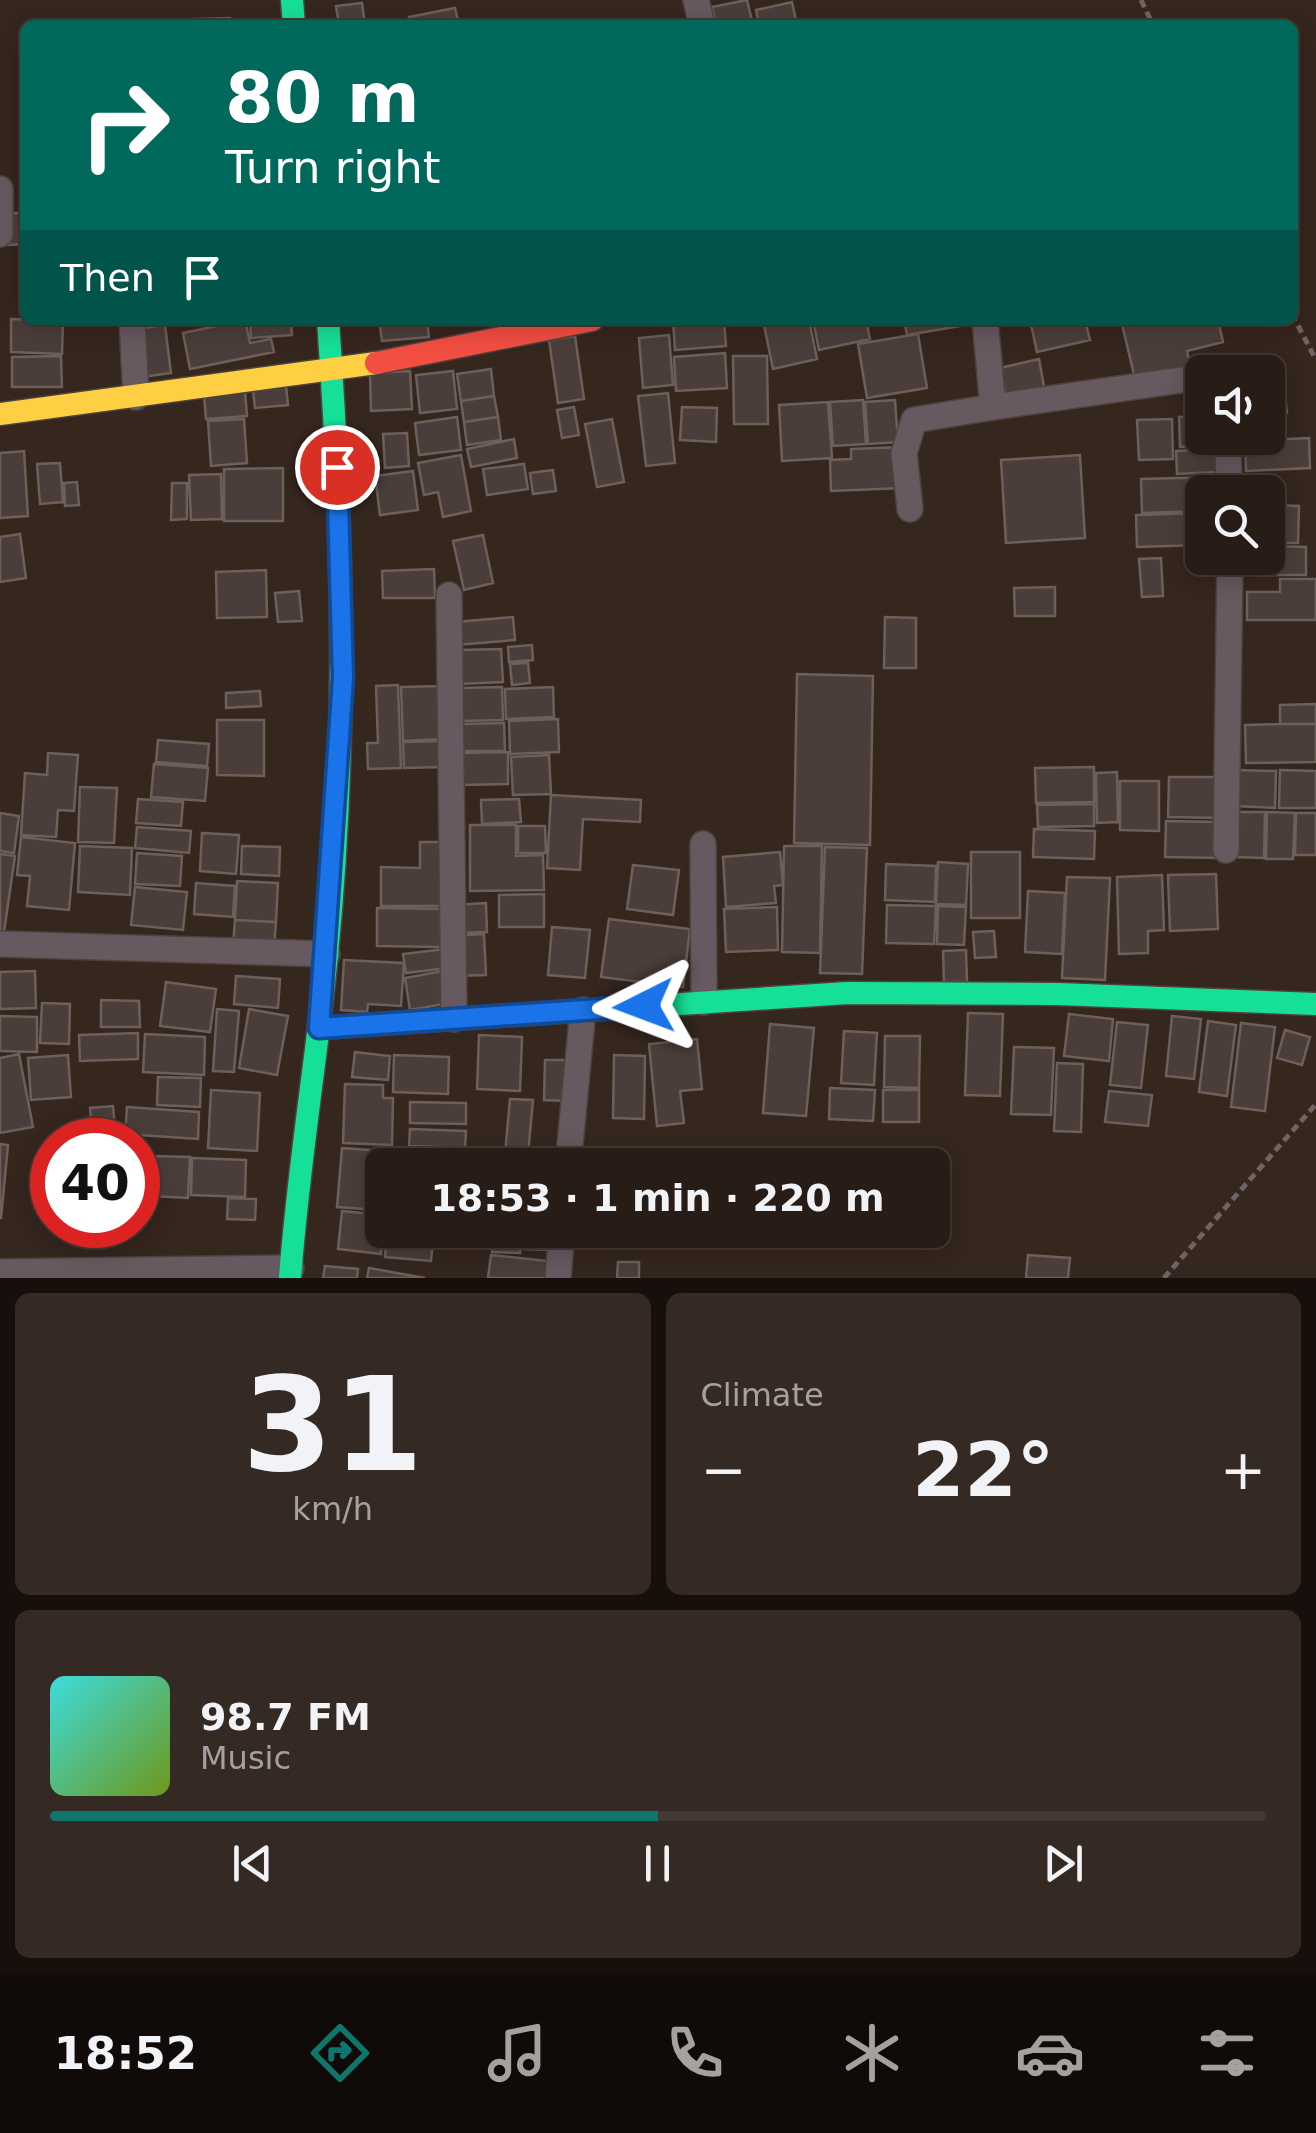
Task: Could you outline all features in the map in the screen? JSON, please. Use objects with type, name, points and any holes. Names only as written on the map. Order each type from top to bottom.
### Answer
[{"type":"street","points":[[0,189],[0,234]]},
{"type":"street","points":[[132,325],[136,397]]},
{"type":"street","points":[[0,1272],[290,1273],[299,1157],[327,954],[343,678],[328,325]]},
{"type":"street","points":[[0,414],[332,372],[561,325]]},
{"type":"street","points":[[985,325],[992,407]]},
{"type":"street","points":[[910,509],[904,453],[914,420],[1185,379]]},
{"type":"street","points":[[1226,850],[1230,575]]},
{"type":"street","points":[[449,595],[454,1018]]},
{"type":"street","points":[[703,844],[704,1002]]},
{"type":"street","points":[[0,944],[327,954]]},
{"type":"street","points":[[319,1028],[847,993],[981,993],[1316,1004]]},
{"type":"street","points":[[570,1148],[583,1010]]},
{"type":"street","points":[[558,1278],[560,1248]]},
{"type":"path","points":[[1298,325],[1316,360]]},
{"type":"path","points":[[1164,1278],[1316,1104]]},
{"type":"building","points":[[747,0],[752,20],[715,20],[712,7]]},
{"type":"building","points":[[792,2],[796,20],[758,20],[756,10]]},
{"type":"building","points":[[362,3],[364,20],[338,20],[336,6]]},
{"type":"building","points":[[455,8],[458,20],[410,20],[409,17]]},
{"type":"building","points":[[230,18],[230,20],[165,20]]},
{"type":"building","points":[[7,213],[20,213],[20,244],[8,245]]},
{"type":"building","points":[[11,319],[20,319],[20,325],[63,325],[62,354],[11,352]]},
{"type":"building","points":[[165,325],[171,373],[142,377],[136,329]]},
{"type":"building","points":[[221,325],[246,325],[250,343],[271,339],[274,352],[190,369],[183,333]]},
{"type":"building","points":[[250,325],[291,325],[292,335],[251,338]]},
{"type":"building","points":[[380,325],[428,325],[429,337],[382,341]]},
{"type":"building","points":[[673,325],[724,325],[726,346],[675,350]]},
{"type":"building","points":[[764,325],[810,325],[817,359],[773,369]]},
{"type":"building","points":[[814,325],[867,325],[870,339],[819,350]]},
{"type":"building","points":[[905,325],[966,325],[907,335]]},
{"type":"building","points":[[1031,325],[1086,325],[1090,340],[1037,352]]},
{"type":"building","points":[[1122,325],[1219,325],[1223,342],[1187,351],[1185,371],[1136,383]]},
{"type":"building","points":[[918,334],[927,388],[867,398],[858,344]]},
{"type":"building","points":[[669,335],[673,385],[643,388],[639,338]]},
{"type":"building","points":[[575,336],[584,399],[558,403],[549,340]]},
{"type":"building","points":[[725,353],[727,388],[676,391],[674,357]]},
{"type":"building","points":[[61,356],[62,387],[12,387],[12,357]]},
{"type":"building","points":[[733,356],[767,356],[768,424],[734,424]]},
{"type":"building","points":[[1039,359],[1045,392],[1007,400],[1000,368]]},
{"type":"building","points":[[491,369],[494,396],[461,401],[457,374]]},
{"type":"building","points":[[410,371],[412,409],[371,411],[370,373]]},
{"type":"building","points":[[453,371],[457,409],[420,413],[416,375]]},
{"type":"building","points":[[286,386],[288,405],[255,408],[253,390]]},
{"type":"building","points":[[245,391],[247,416],[206,419],[204,395]]},
{"type":"building","points":[[668,393],[675,463],[646,466],[638,396]]},
{"type":"building","points":[[494,396],[498,417],[464,422],[461,401]]},
{"type":"building","points":[[863,400],[866,444],[833,446],[830,402]]},
{"type":"building","points":[[895,400],[898,442],[868,444],[865,402]]},
{"type":"building","points":[[828,402],[832,458],[782,461],[779,405]]},
{"type":"building","points":[[574,407],[579,435],[562,438],[557,410]]},
{"type":"building","points":[[682,407],[717,408],[716,442],[680,440]]},
{"type":"building","points":[[457,417],[461,450],[419,455],[415,423]]},
{"type":"building","points":[[498,417],[501,440],[467,445],[464,422]]},
{"type":"building","points":[[1179,417],[1185,417],[1185,447],[1180,447]]},
{"type":"building","points":[[244,419],[247,463],[211,466],[208,421]]},
{"type":"building","points":[[612,419],[624,482],[597,487],[585,424]]},
{"type":"building","points":[[1172,419],[1173,459],[1139,460],[1137,420]]},
{"type":"building","points":[[407,433],[409,466],[385,468],[383,434]]},
{"type":"building","points":[[1309,438],[1310,468],[1246,471],[1245,455],[1285,455],[1285,439]]},
{"type":"building","points":[[514,439],[517,458],[471,467],[467,449]]},
{"type":"building","points":[[902,447],[903,488],[831,491],[830,460],[851,459],[851,449]]},
{"type":"building","points":[[24,451],[28,516],[0,518],[0,453]]},
{"type":"building","points":[[1176,451],[1185,451],[1185,455],[1216,455],[1217,472],[1177,474]]},
{"type":"building","points":[[461,455],[471,511],[443,517],[438,492],[424,495],[418,463]]},
{"type":"building","points":[[1080,455],[1085,538],[1006,543],[1001,460]]},
{"type":"building","points":[[60,463],[63,502],[40,504],[37,464]]},
{"type":"building","points":[[524,464],[528,489],[487,495],[483,469]]},
{"type":"building","points":[[283,468],[283,521],[224,521],[224,469]]},
{"type":"building","points":[[553,470],[556,491],[533,494],[530,473]]},
{"type":"building","points":[[413,471],[418,510],[380,515],[375,476]]},
{"type":"building","points":[[221,474],[222,519],[191,520],[189,475]]},
{"type":"building","points":[[1185,478],[1185,512],[1142,513],[1141,479]]},
{"type":"building","points":[[77,482],[79,505],[65,506],[64,483]]},
{"type":"building","points":[[172,483],[187,483],[187,519],[171,520]]},
{"type":"building","points":[[1285,506],[1299,506],[1298,543],[1285,543]]},
{"type":"building","points":[[1185,514],[1185,546],[1137,547],[1136,515]]},
{"type":"building","points":[[20,534],[26,578],[0,582],[0,537]]},
{"type":"building","points":[[483,535],[493,583],[464,590],[453,541]]},
{"type":"building","points":[[1285,546],[1306,547],[1306,575],[1285,575]]},
{"type":"building","points":[[1161,558],[1163,596],[1142,597],[1139,559]]},
{"type":"building","points":[[434,569],[435,598],[383,598],[382,571]]},
{"type":"building","points":[[266,570],[267,617],[217,618],[216,572]]},
{"type":"building","points":[[1280,579],[1316,579],[1316,620],[1247,620],[1247,592],[1280,592]]},
{"type":"building","points":[[1055,587],[1055,616],[1015,616],[1014,588]]},
{"type":"building","points":[[299,591],[302,621],[278,622],[275,593]]},
{"type":"building","points":[[513,617],[515,640],[458,645],[456,622]]},
{"type":"building","points":[[885,617],[916,618],[916,668],[884,668]]},
{"type":"building","points":[[532,645],[533,660],[509,662],[508,647]]},
{"type":"building","points":[[501,649],[503,682],[460,684],[459,650]]},
{"type":"building","points":[[528,663],[530,683],[512,685],[510,664]]},
{"type":"building","points":[[797,674],[873,676],[870,845],[794,843]]},
{"type":"building","points":[[398,685],[401,768],[368,769],[367,743],[378,743],[376,686]]},
{"type":"building","points":[[441,686],[443,739],[403,741],[401,687]]},
{"type":"building","points":[[502,687],[503,720],[461,721],[460,688]]},
{"type":"building","points":[[553,687],[554,717],[506,719],[505,689]]},
{"type":"building","points":[[260,691],[261,706],[226,708],[226,693]]},
{"type":"building","points":[[1316,704],[1316,724],[1280,724],[1280,705]]},
{"type":"building","points":[[558,719],[559,752],[510,754],[509,721]]},
{"type":"building","points":[[217,720],[264,720],[264,776],[217,775]]},
{"type":"building","points":[[504,723],[505,751],[462,751],[462,724]]},
{"type":"building","points":[[1316,724],[1316,762],[1246,763],[1245,725]]},
{"type":"building","points":[[158,740],[209,744],[207,766],[156,762]]},
{"type":"building","points":[[443,741],[444,767],[404,768],[403,742]]},
{"type":"building","points":[[508,752],[508,784],[461,785],[460,753]]},
{"type":"building","points":[[48,753],[78,755],[74,811],[58,810],[56,837],[21,835],[25,773],[47,775]]},
{"type":"building","points":[[549,755],[551,794],[513,795],[511,757]]},
{"type":"building","points":[[154,764],[208,768],[205,801],[151,797]]},
{"type":"building","points":[[1094,767],[1094,802],[1036,803],[1035,768]]},
{"type":"building","points":[[1236,770],[1276,771],[1275,808],[1235,806]]},
{"type":"building","points":[[1280,770],[1316,771],[1316,808],[1279,808]]},
{"type":"building","points":[[1117,772],[1118,822],[1097,823],[1096,773]]},
{"type":"building","points":[[1169,777],[1220,777],[1220,818],[1168,817]]},
{"type":"building","points":[[1120,781],[1159,781],[1159,831],[1120,830]]},
{"type":"building","points":[[80,787],[117,788],[114,843],[78,842]]},
{"type":"building","points":[[551,795],[641,800],[640,822],[583,819],[580,870],[547,868]]},
{"type":"building","points":[[138,799],[183,802],[181,826],[136,823]]},
{"type":"building","points":[[519,799],[521,822],[482,824],[481,800]]},
{"type":"building","points":[[1094,804],[1094,826],[1038,827],[1037,805]]},
{"type":"building","points":[[1236,812],[1265,812],[1264,858],[1234,857]]},
{"type":"building","points":[[1267,812],[1295,813],[1293,859],[1266,859]]},
{"type":"building","points":[[0,813],[19,816],[14,853],[0,851]]},
{"type":"building","points":[[1296,813],[1316,813],[1316,855],[1295,855]]},
{"type":"building","points":[[1166,821],[1220,822],[1220,858],[1165,857]]},
{"type":"building","points":[[470,825],[516,825],[516,856],[543,855],[544,890],[470,891]]},
{"type":"building","points":[[518,826],[545,826],[546,853],[518,853]]},
{"type":"building","points":[[137,827],[191,831],[189,853],[135,848]]},
{"type":"building","points":[[1034,829],[1095,831],[1094,859],[1033,857]]},
{"type":"building","points":[[202,833],[239,835],[236,874],[200,871]]},
{"type":"building","points":[[21,837],[75,843],[69,910],[27,906],[30,876],[17,875]]},
{"type":"building","points":[[420,842],[445,842],[445,906],[381,906],[381,867],[420,868]]},
{"type":"building","points":[[80,846],[132,848],[130,895],[78,892]]},
{"type":"building","points":[[242,846],[280,847],[279,876],[241,874]]},
{"type":"building","points":[[784,846],[822,846],[820,953],[782,952]]},
{"type":"building","points":[[825,847],[867,848],[862,974],[820,973]]},
{"type":"building","points":[[780,852],[783,885],[774,886],[776,903],[726,907],[723,857]]},
{"type":"building","points":[[971,852],[1020,852],[1020,918],[971,918]]},
{"type":"building","points":[[137,853],[182,856],[180,886],[135,884]]},
{"type":"building","points":[[0,854],[15,856],[4,932],[0,931]]},
{"type":"building","points":[[938,862],[968,864],[966,905],[936,904]]},
{"type":"building","points":[[886,864],[936,866],[935,902],[885,900]]},
{"type":"building","points":[[633,865],[679,870],[673,915],[627,909]]},
{"type":"building","points":[[1216,874],[1218,929],[1170,931],[1168,875]]},
{"type":"building","points":[[1162,875],[1164,930],[1148,931],[1148,953],[1119,954],[1117,877]]},
{"type":"building","points":[[1067,877],[1110,878],[1105,980],[1062,978]]},
{"type":"building","points":[[237,881],[278,883],[276,922],[235,920]]},
{"type":"building","points":[[196,883],[235,886],[233,917],[194,914]]},
{"type":"building","points":[[135,887],[187,892],[183,930],[131,925]]},
{"type":"building","points":[[1028,891],[1065,893],[1062,954],[1025,952]]},
{"type":"building","points":[[544,894],[544,927],[499,927],[499,895]]},
{"type":"building","points":[[486,903],[487,932],[455,933],[454,905]]},
{"type":"building","points":[[887,905],[936,906],[934,944],[886,943]]},
{"type":"building","points":[[938,906],[966,907],[964,945],[937,944]]},
{"type":"building","points":[[777,907],[778,950],[726,952],[724,909]]},
{"type":"building","points":[[377,908],[442,909],[441,947],[377,946]]},
{"type":"building","points":[[609,919],[690,929],[683,987],[601,977]]},
{"type":"building","points":[[235,920],[276,922],[274,948],[233,945]]},
{"type":"building","points":[[552,927],[590,930],[585,978],[548,975]]},
{"type":"building","points":[[994,931],[996,957],[975,958],[973,932]]},
{"type":"building","points":[[484,934],[486,975],[455,976],[453,936]]},
{"type":"building","points":[[446,949],[448,968],[406,973],[403,954]]},
{"type":"building","points":[[966,950],[967,982],[944,982],[943,951]]},
{"type":"building","points":[[344,960],[404,963],[401,1006],[368,1004],[367,1012],[341,1010]]},
{"type":"building","points":[[35,971],[36,1008],[0,1009],[0,972]]},
{"type":"building","points":[[443,971],[449,1003],[410,1010],[405,978]]},
{"type":"building","points":[[236,976],[280,979],[278,1008],[234,1004]]},
{"type":"building","points":[[166,982],[216,989],[210,1032],[160,1026]]},
{"type":"building","points":[[101,1000],[139,1001],[140,1027],[101,1027]]},
{"type":"building","points":[[42,1003],[70,1004],[69,1044],[40,1043]]},
{"type":"building","points":[[217,1009],[239,1011],[234,1072],[213,1071]]},
{"type":"building","points":[[249,1009],[288,1016],[277,1075],[239,1068]]},
{"type":"building","points":[[968,1013],[1003,1014],[1000,1096],[965,1095]]},
{"type":"building","points":[[1069,1014],[1113,1019],[1109,1061],[1064,1056]]},
{"type":"building","points":[[0,1016],[37,1017],[37,1052],[0,1051]]},
{"type":"building","points":[[1172,1016],[1201,1019],[1194,1079],[1166,1076]]},
{"type":"building","points":[[1208,1021],[1236,1025],[1227,1096],[1199,1092]]},
{"type":"building","points":[[1117,1022],[1148,1025],[1141,1088],[1110,1085]]},
{"type":"building","points":[[1241,1023],[1275,1027],[1265,1111],[1231,1107]]},
{"type":"building","points":[[770,1024],[814,1028],[806,1116],[763,1113]]},
{"type":"building","points":[[1285,1030],[1310,1037],[1302,1065],[1277,1058]]},
{"type":"building","points":[[844,1031],[877,1033],[874,1085],[841,1083]]},
{"type":"building","points":[[138,1033],[138,1059],[80,1061],[79,1035]]},
{"type":"building","points":[[145,1034],[205,1037],[204,1075],[143,1072]]},
{"type":"building","points":[[479,1035],[522,1037],[520,1091],[477,1089]]},
{"type":"building","points":[[885,1036],[920,1036],[919,1088],[884,1087]]},
{"type":"building","points":[[697,1039],[702,1089],[680,1091],[684,1123],[657,1126],[649,1044]]},
{"type":"building","points":[[1014,1047],[1054,1048],[1051,1115],[1011,1114]]},
{"type":"building","points":[[355,1052],[390,1056],[388,1080],[352,1077]]},
{"type":"building","points":[[19,1054],[30,1128],[0,1133],[0,1058]]},
{"type":"building","points":[[68,1055],[71,1097],[31,1100],[28,1058]]},
{"type":"building","points":[[394,1055],[449,1057],[448,1094],[393,1092]]},
{"type":"building","points":[[614,1055],[645,1056],[644,1119],[613,1118]]},
{"type":"building","points":[[545,1060],[568,1060],[567,1101],[544,1100]]},
{"type":"building","points":[[1057,1063],[1083,1064],[1081,1132],[1054,1131]]},
{"type":"building","points":[[158,1077],[201,1078],[200,1107],[157,1105]]},
{"type":"building","points":[[345,1084],[383,1085],[383,1098],[393,1098],[392,1145],[343,1143]]},
{"type":"building","points":[[830,1088],[875,1090],[873,1121],[829,1119]]},
{"type":"building","points":[[211,1090],[260,1093],[257,1151],[208,1148]]},
{"type":"building","points":[[883,1090],[919,1090],[919,1122],[883,1122]]},
{"type":"building","points":[[1109,1091],[1152,1095],[1148,1126],[1105,1122]]},
{"type":"building","points":[[510,1099],[533,1100],[529,1148],[506,1148]]},
{"type":"building","points":[[410,1102],[466,1103],[466,1124],[410,1123]]},
{"type":"building","points":[[113,1106],[114,1118],[91,1118],[90,1108]]},
{"type":"building","points":[[127,1107],[199,1112],[198,1139],[160,1136],[160,1118],[126,1118]]},
{"type":"building","points":[[410,1129],[466,1131],[465,1148],[409,1146]]},
{"type":"building","points":[[0,1144],[8,1145],[1,1218],[0,1218]]},
{"type":"building","points":[[342,1148],[365,1150],[365,1209],[337,1207]]},
{"type":"building","points":[[160,1156],[190,1157],[188,1198],[160,1196]]},
{"type":"building","points":[[192,1158],[246,1160],[245,1197],[191,1195]]},
{"type":"building","points":[[228,1198],[256,1199],[255,1220],[227,1219]]},
{"type":"building","points":[[342,1211],[365,1213],[365,1248],[381,1248],[381,1254],[338,1249]]},
{"type":"building","points":[[386,1248],[432,1248],[431,1261],[385,1257]]},
{"type":"building","points":[[492,1248],[520,1248],[520,1253],[492,1252]]},
{"type":"building","points":[[491,1255],[548,1261],[546,1278],[488,1278]]},
{"type":"building","points":[[1028,1255],[1070,1258],[1068,1278],[1026,1278]]},
{"type":"building","points":[[618,1262],[639,1262],[639,1278],[617,1278]]},
{"type":"building","points":[[325,1266],[358,1269],[357,1278],[323,1278]]},
{"type":"building","points":[[369,1268],[425,1278],[367,1278]]},
{"type":"traffic: fast","points":[[292,0],[294,20]]},
{"type":"traffic: fast","points":[[290,1278],[327,955],[338,796],[340,558],[328,325]]},
{"type":"traffic: fast","points":[[319,1028],[847,993],[1058,994],[1316,1004]]},
{"type":"traffic: slow","points":[[0,414],[376,363]]},
{"type":"traffic: jam","points":[[376,363],[567,325]]},
{"type":"route","points":[[337,467],[343,678],[319,1028],[644,1006]]}]
